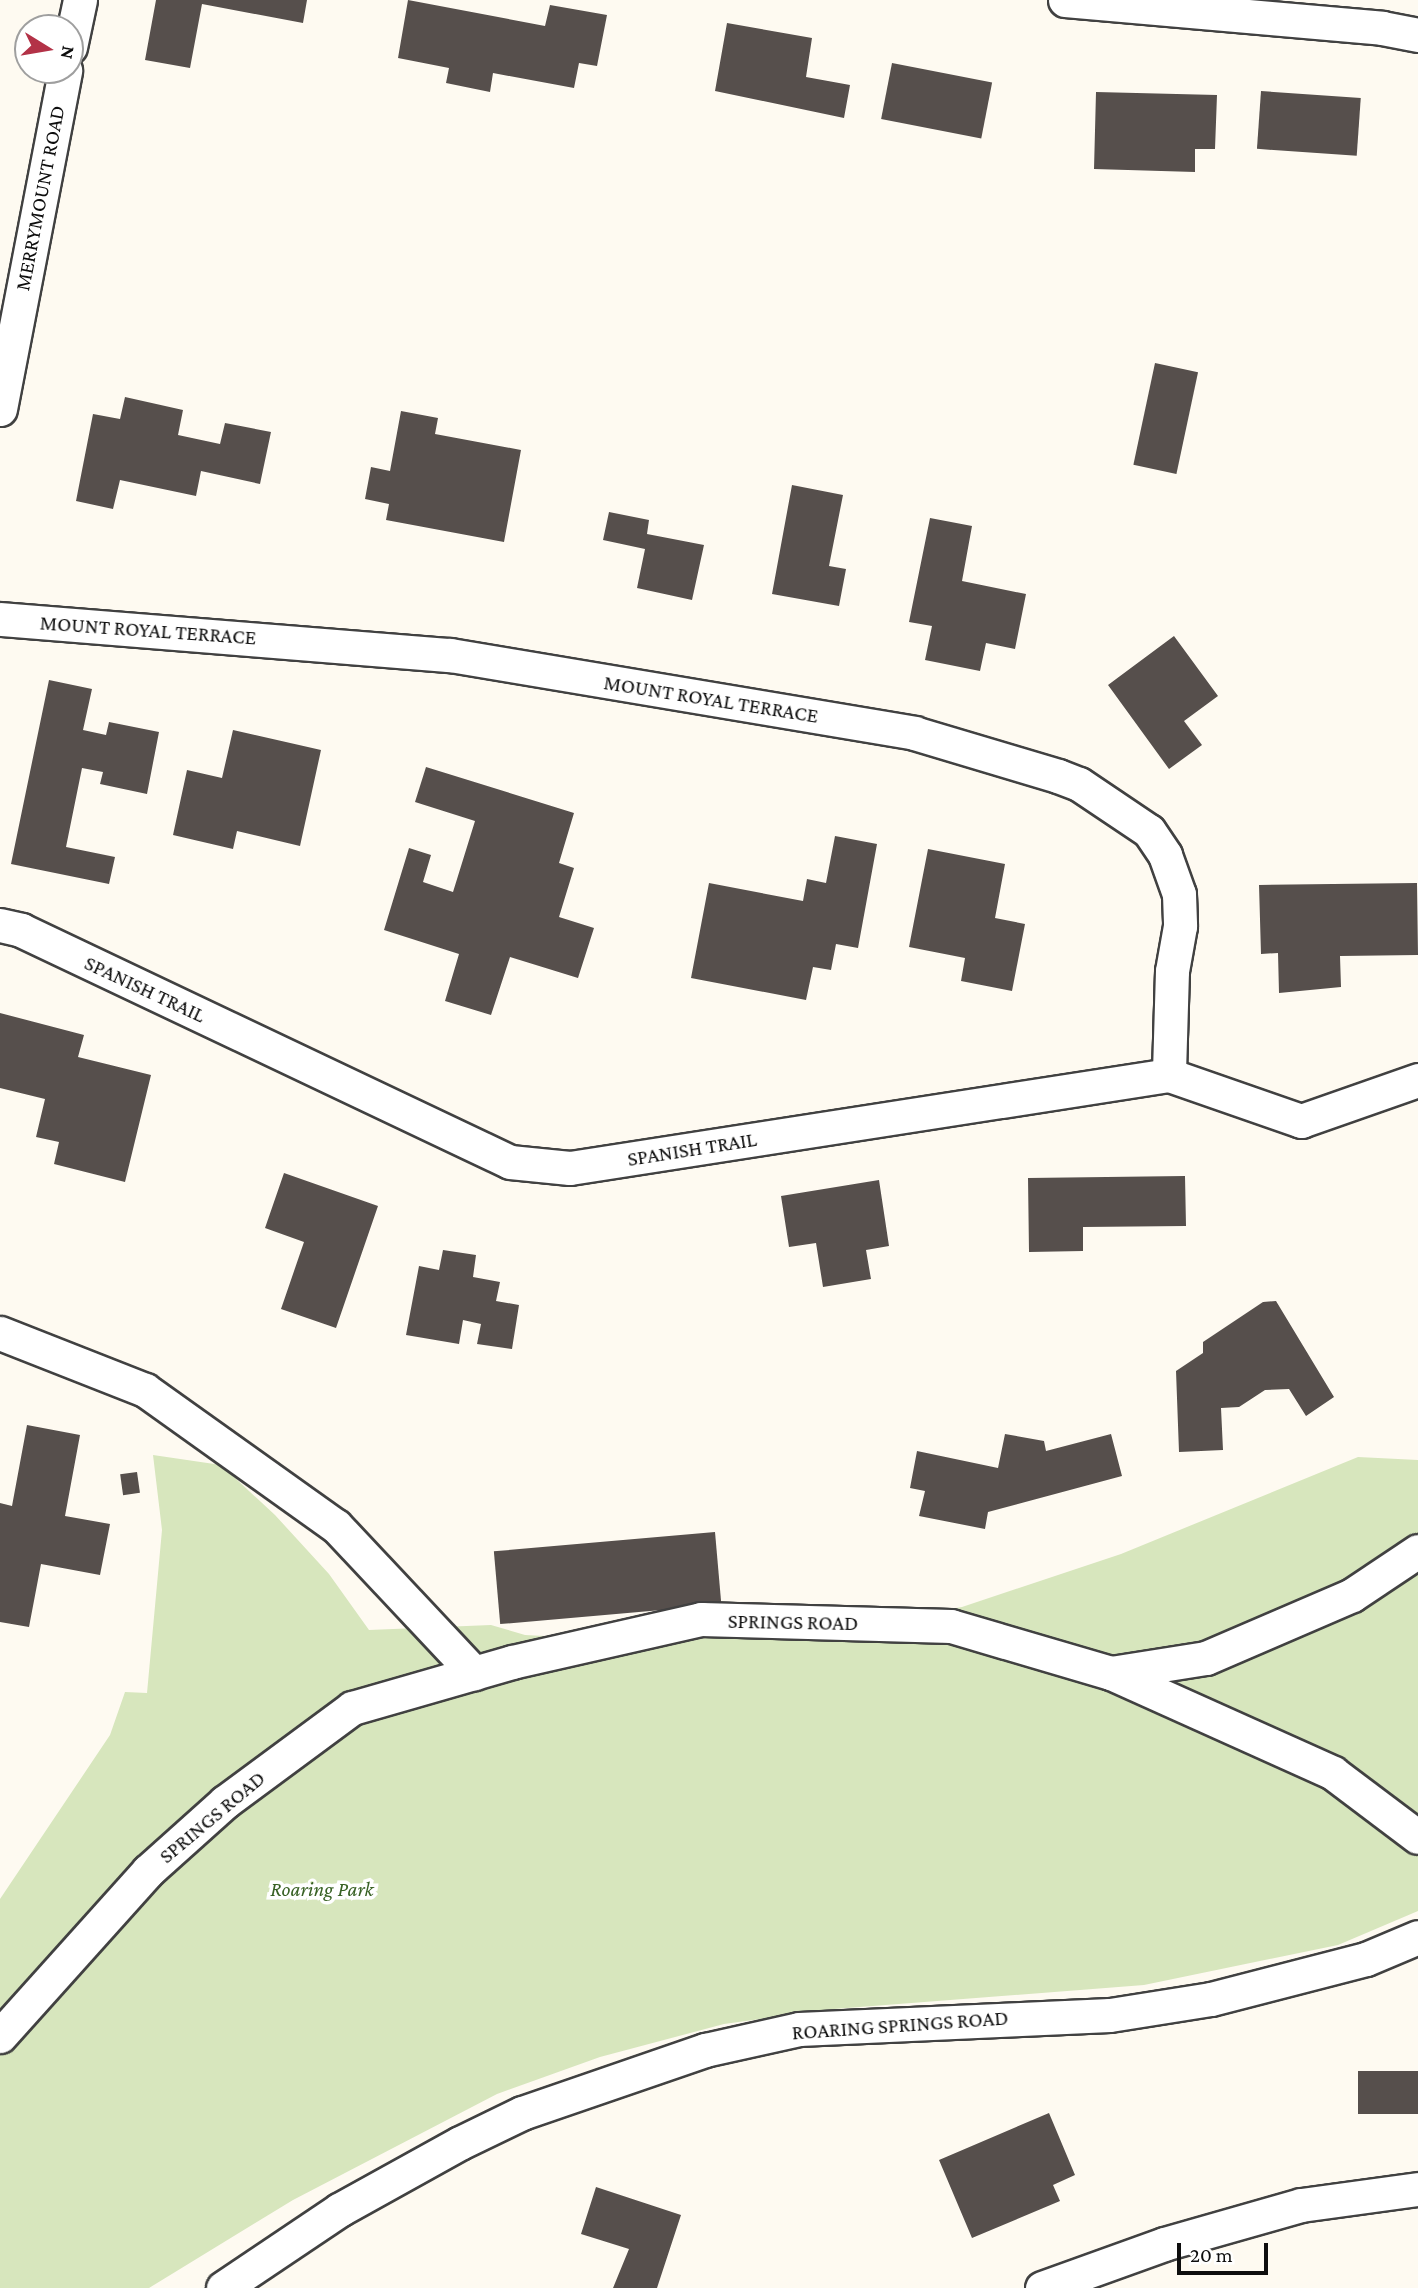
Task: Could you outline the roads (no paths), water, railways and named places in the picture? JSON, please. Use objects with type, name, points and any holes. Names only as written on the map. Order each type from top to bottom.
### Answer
[{"type":"street","points":[[1065,0],[1382,28],[1418,35]]},
{"type":"street","name":"MERRYMOUNT ROAD","points":[[0,410],[62,84]]},
{"type":"street","name":"MOUNT ROYAL TERRACE","points":[[0,619],[450,655],[914,733],[1079,784],[1149,831],[1165,855],[1180,894],[1181,926],[1172,971],[1169,1075]]},
{"type":"street","name":"SPANISH TRAIL","points":[[0,925],[21,930],[509,1162],[570,1168],[1169,1075],[1301,1121],[1418,1080]]},
{"type":"street","points":[[0,1334],[145,1390],[336,1526],[474,1673]]},
{"type":"street","name":"SPRINGS ROAD","points":[[1111,1674],[1206,1658],[1352,1595],[1418,1551]]},
{"type":"street","name":"SPRINGS ROAD","points":[[0,2036],[148,1871],[225,1802],[352,1708],[474,1673],[701,1619],[951,1626],[1111,1674],[1334,1773],[1418,1837]]},
{"type":"street","name":"ROARING SPRINGS ROAD","points":[[223,2288],[338,2210],[484,2131],[577,2092],[705,2050],[799,2029],[1122,2013],[1211,1999],[1366,1959],[1418,1937]]},
{"type":"street","points":[[1042,2288],[1164,2244],[1301,2205],[1418,2189]]},
{"type":"park label","name":"Roaring Park","points":[[322,1889]]}]
